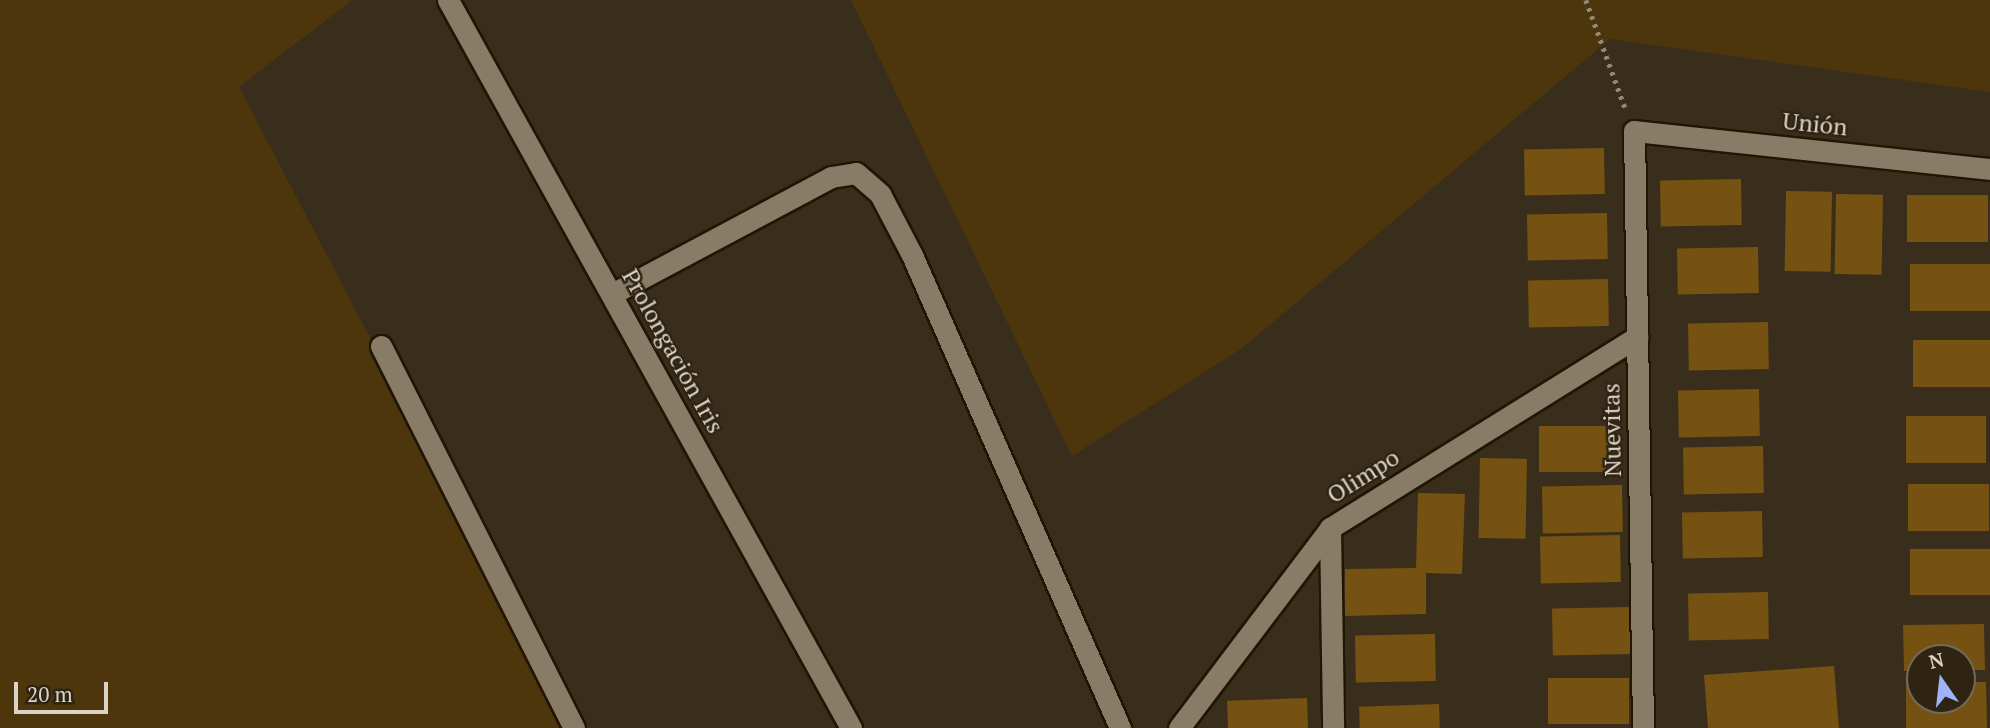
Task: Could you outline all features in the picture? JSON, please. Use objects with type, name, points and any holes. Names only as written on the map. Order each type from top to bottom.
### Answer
[{"type":"street","name":"Prolongación Iris","points":[[448,0],[851,728]]},
{"type":"street","name":"Unión","points":[[1634,131],[1990,169]]},
{"type":"street","name":"Nuevitas","points":[[1634,131],[1643,728]]},
{"type":"street","points":[[612,294],[831,177],[856,173],[880,194],[912,255],[1120,728]]},
{"type":"street","name":"Olimpo","points":[[1179,728],[1330,528],[1637,337]]},
{"type":"street","points":[[381,346],[574,728]]},
{"type":"street","points":[[1330,528],[1333,728]]},
{"type":"path","points":[[1586,0],[1634,131]]},
{"type":"shaded area","points":[[0,0],[352,0],[239,87],[574,728],[0,728]]},
{"type":"shaded area","points":[[851,0],[1990,0],[1990,92],[1610,39],[1241,349],[1072,456]]},
{"type":"building","points":[[1604,148],[1605,194],[1525,195],[1524,149]]},
{"type":"building","points":[[1741,179],[1742,225],[1661,226],[1660,180]]},
{"type":"building","points":[[1786,191],[1832,192],[1831,272],[1785,271]]},
{"type":"building","points":[[1836,194],[1883,195],[1882,275],[1835,274]]},
{"type":"building","points":[[1907,195],[1988,195],[1988,242],[1907,242]]},
{"type":"building","points":[[1607,213],[1608,259],[1528,260],[1527,214]]},
{"type":"building","points":[[1758,247],[1759,293],[1678,294],[1677,248]]},
{"type":"building","points":[[1910,264],[1990,264],[1990,311],[1910,311]]},
{"type":"building","points":[[1608,279],[1609,326],[1529,327],[1528,280]]},
{"type":"building","points":[[1768,322],[1769,369],[1689,370],[1688,323]]},
{"type":"building","points":[[1913,340],[1990,340],[1990,387],[1913,387]]},
{"type":"building","points":[[1759,389],[1760,436],[1679,437],[1678,390]]},
{"type":"building","points":[[1906,416],[1986,416],[1986,463],[1906,463]]},
{"type":"building","points":[[1539,426],[1619,426],[1619,472],[1539,472]]},
{"type":"building","points":[[1763,446],[1764,493],[1684,494],[1683,447]]},
{"type":"building","points":[[1480,458],[1527,459],[1526,539],[1479,538]]},
{"type":"building","points":[[1908,484],[1989,484],[1989,531],[1908,531]]},
{"type":"building","points":[[1622,485],[1623,532],[1543,533],[1542,486]]},
{"type":"building","points":[[1418,493],[1465,494],[1462,574],[1426,573],[1426,614],[1345,616],[1345,569],[1416,568]]},
{"type":"building","points":[[1762,511],[1763,557],[1683,558],[1682,512]]},
{"type":"building","points":[[1620,535],[1621,582],[1541,583],[1540,536]]},
{"type":"building","points":[[1910,549],[1990,549],[1990,595],[1910,595]]},
{"type":"building","points":[[1768,592],[1769,639],[1689,640],[1688,593]]},
{"type":"building","points":[[1632,607],[1633,654],[1553,655],[1552,608]]},
{"type":"building","points":[[1984,624],[1985,670],[1976,670],[1976,644],[1906,644],[1904,671],[1903,625]]},
{"type":"building","points":[[1435,634],[1436,681],[1356,682],[1355,635]]},
{"type":"building","points":[[1834,666],[1839,728],[1708,728],[1704,675]]},
{"type":"building","points":[[1548,678],[1629,678],[1629,724],[1548,724]]},
{"type":"building","points":[[1976,682],[1986,682],[1987,728],[1906,728],[1906,714],[1976,714]]},
{"type":"building","points":[[1307,698],[1308,728],[1228,728],[1227,701]]},
{"type":"building","points":[[1439,704],[1440,728],[1360,728],[1359,707]]}]
